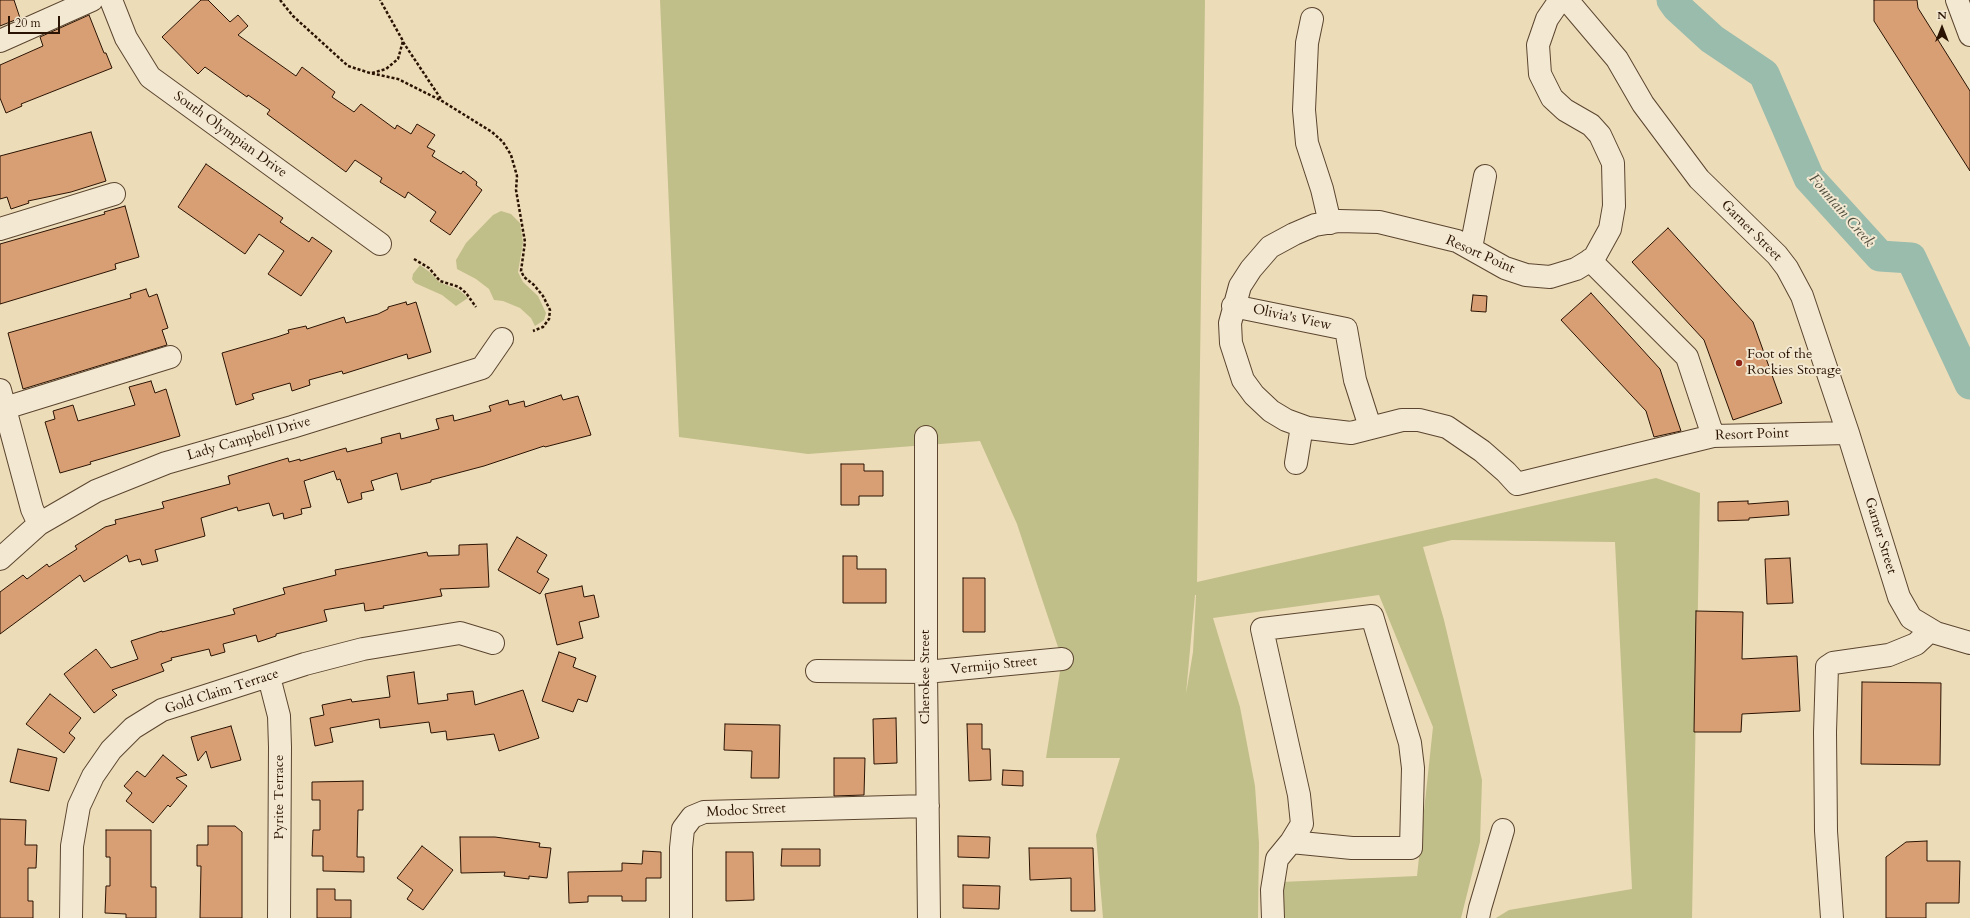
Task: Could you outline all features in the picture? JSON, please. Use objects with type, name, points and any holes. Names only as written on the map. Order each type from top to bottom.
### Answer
[{"type":"street","points":[[0,41],[92,0]]},
{"type":"street","name":"South Olympian Drive","points":[[111,0],[126,38],[150,77],[380,244]]},
{"type":"street","name":"Resort Point","points":[[1560,0],[1547,20],[1538,45],[1540,74],[1552,98],[1565,110],[1591,125],[1600,135],[1613,163],[1614,206],[1610,228],[1594,258],[1576,269],[1550,277],[1526,275],[1505,268],[1457,241],[1379,222],[1330,223],[1308,228],[1270,247],[1251,269],[1240,286],[1233,306],[1230,323],[1231,344],[1243,380],[1254,395],[1271,411],[1302,426],[1351,433],[1402,420],[1419,420],[1447,427],[1482,451],[1517,484],[1713,436],[1848,433]]},
{"type":"street","name":"Garner Street","points":[[1567,0],[1617,59],[1643,104],[1699,179],[1777,255],[1787,268],[1802,296],[1848,433],[1899,597],[1911,618],[1931,630],[1970,643]]},
{"type":"street","points":[[1957,0],[1970,35]]},
{"type":"street","points":[[1312,19],[1307,44],[1304,78],[1306,143],[1322,189],[1330,223]]},
{"type":"street","points":[[1471,248],[1484,176]]},
{"type":"street","points":[[0,229],[114,194]]},
{"type":"street","points":[[1590,260],[1687,357],[1713,436]]},
{"type":"street","name":"Olivia's View","points":[[1233,306],[1346,329],[1355,380],[1370,427]]},
{"type":"street","name":"Lady Campbell Drive","points":[[0,559],[39,524],[96,491],[166,463],[292,427],[482,368],[502,339]]},
{"type":"street","points":[[39,524],[32,509],[3,399],[170,357]]},
{"type":"street","points":[[1296,463],[1302,426]]},
{"type":"street","name":"Cherokee Street","points":[[926,437],[926,672],[929,918]]},
{"type":"street","points":[[1273,918],[1272,890],[1277,859],[1291,842],[1302,824],[1299,795],[1262,629],[1372,616],[1410,743],[1412,768],[1411,848],[1352,848],[1291,842]]},
{"type":"street","points":[[1832,918],[1826,831],[1825,732],[1827,668],[1833,662],[1889,655],[1916,644],[1931,630]]},
{"type":"street","name":"Gold Claim Terrace","points":[[71,918],[72,846],[79,806],[93,776],[111,750],[133,728],[162,710],[269,677],[305,664],[363,649],[460,633],[493,643]]},
{"type":"street","name":"Vermijo Street","points":[[817,671],[926,672],[1062,659]]},
{"type":"street","name":"Pyrite Terrace","points":[[269,677],[278,716],[280,746],[279,918]]},
{"type":"street","name":"Modoc Street","points":[[681,918],[680,848],[684,829],[692,817],[704,812],[928,806]]},
{"type":"street","points":[[1478,918],[1503,830]]},
{"type":"path","points":[[280,0],[293,16],[348,66],[370,73],[398,79],[442,101],[492,132],[502,142],[511,155],[517,176],[516,190],[525,242],[521,271],[524,277],[543,296],[550,310],[549,319],[543,327],[533,331]]},
{"type":"path","points":[[380,0],[403,42],[442,101]]},
{"type":"path","points":[[370,73],[386,69],[398,59],[403,42]]},
{"type":"path","points":[[414,260],[429,268],[440,281],[459,287],[466,293],[476,307]]},
{"type":"shaded area","points":[[660,0],[1205,0],[1197,582],[1656,478],[1700,493],[1692,918],[1496,918],[1509,910],[1632,889],[1615,542],[1452,540],[1423,547],[1444,620],[1482,780],[1480,842],[1461,918],[1284,918],[1281,882],[1417,876],[1433,727],[1379,595],[1213,618],[1240,707],[1255,786],[1259,843],[1258,918],[1103,918],[1096,835],[1120,758],[1046,758],[1062,659],[1017,524],[980,441],[808,454],[679,437]],"holes":[[[1196,595],[1193,652],[1186,694]]]},
{"type":"shaded area","points":[[501,211],[511,214],[520,223],[523,243],[518,272],[523,282],[538,296],[546,313],[544,320],[535,326],[531,318],[520,308],[503,301],[494,300],[489,289],[476,279],[457,269],[456,260],[466,243],[493,215]]},
{"type":"shaded area","points":[[420,265],[431,273],[439,282],[459,290],[468,298],[456,306],[442,295],[415,283],[412,279],[413,274]]},
{"type":"building","points":[[0,0],[14,0],[20,18],[0,26]]},
{"type":"building","points":[[201,0],[208,0],[230,22],[238,15],[248,26],[238,35],[296,76],[302,67],[335,92],[332,97],[354,112],[361,104],[395,129],[397,125],[411,134],[417,124],[435,135],[427,147],[435,151],[432,156],[461,174],[463,171],[477,182],[476,185],[482,190],[450,235],[430,221],[436,212],[408,192],[405,198],[380,182],[382,178],[355,160],[346,172],[267,114],[270,110],[248,95],[247,97],[205,67],[198,74],[162,37]]},
{"type":"building","points":[[1874,0],[1917,0],[1918,8],[1970,91],[1970,171],[1874,21]]},
{"type":"building","points":[[89,15],[104,53],[106,53],[112,68],[21,104],[22,106],[6,113],[0,98],[0,65],[43,46],[40,37]]},
{"type":"building","points":[[91,132],[106,181],[71,192],[28,201],[29,203],[11,209],[7,197],[0,199],[0,156]]},
{"type":"building","points":[[206,164],[283,218],[280,222],[309,242],[312,237],[332,251],[301,296],[268,274],[284,251],[259,234],[245,254],[178,207]]},
{"type":"building","points":[[125,206],[139,257],[115,264],[116,269],[0,304],[0,244],[105,214],[104,212]]},
{"type":"building","points":[[1668,228],[1753,322],[1782,403],[1733,420],[1704,340],[1632,262]]},
{"type":"building","points":[[146,289],[149,297],[157,294],[168,328],[162,330],[167,345],[23,389],[8,333],[131,298],[130,294]]},
{"type":"building","points":[[1591,293],[1660,369],[1681,431],[1654,437],[1646,411],[1561,320]]},
{"type":"building","points":[[1473,295],[1487,296],[1486,312],[1471,311]]},
{"type":"building","points":[[406,302],[407,305],[416,302],[431,352],[408,359],[407,354],[343,374],[342,371],[309,380],[310,385],[292,391],[290,383],[252,394],[254,399],[236,405],[222,353],[289,333],[288,330],[306,326],[307,329],[344,317],[346,323],[378,314],[388,309],[388,307]]},
{"type":"building","points":[[151,381],[155,393],[166,389],[180,436],[90,462],[91,464],[60,473],[45,422],[55,419],[53,411],[73,405],[78,421],[135,405],[129,387]]},
{"type":"building","points":[[561,395],[563,400],[578,396],[591,435],[545,447],[544,446],[484,466],[431,480],[431,482],[401,490],[397,473],[371,481],[374,490],[361,493],[362,499],[348,503],[340,479],[337,480],[334,471],[304,481],[311,507],[301,509],[302,514],[284,519],[283,513],[273,516],[269,503],[238,511],[237,507],[201,518],[205,536],[155,550],[158,561],[142,565],[140,559],[129,562],[127,555],[84,582],[80,575],[0,634],[0,592],[23,575],[27,579],[47,564],[49,567],[77,549],[75,546],[105,527],[116,524],[115,520],[164,508],[162,502],[230,484],[228,476],[288,458],[289,462],[300,459],[300,461],[346,448],[347,452],[382,443],[381,438],[400,433],[401,439],[439,429],[436,419],[453,415],[454,421],[491,411],[489,406],[508,400],[509,405],[524,401],[525,407]]},
{"type":"building","points":[[841,464],[864,464],[864,471],[883,471],[883,496],[859,496],[859,505],[841,505]]},
{"type":"building","points":[[1748,501],[1748,504],[1788,501],[1789,515],[1749,518],[1749,520],[1718,521],[1718,502]]},
{"type":"building","points":[[517,537],[547,555],[537,572],[549,579],[540,594],[498,570]]},
{"type":"building","points":[[487,544],[489,587],[440,589],[442,596],[383,606],[384,608],[365,611],[364,603],[324,610],[327,621],[276,634],[276,636],[258,642],[256,635],[223,644],[225,652],[211,656],[209,649],[171,658],[172,660],[161,664],[164,671],[112,690],[117,695],[94,713],[64,674],[96,649],[111,668],[138,659],[131,641],[162,631],[235,614],[233,609],[285,594],[283,588],[336,575],[335,570],[427,552],[428,556],[459,555],[459,545]]},
{"type":"building","points":[[843,556],[857,556],[857,569],[886,569],[886,603],[843,603]]},
{"type":"building","points":[[1790,558],[1793,603],[1767,604],[1765,559]]},
{"type":"building","points":[[963,578],[985,578],[985,632],[963,632]]},
{"type":"building","points":[[582,586],[584,597],[594,595],[599,617],[579,622],[583,638],[557,645],[545,594]]},
{"type":"building","points":[[1696,611],[1743,612],[1742,659],[1797,656],[1800,711],[1742,714],[1741,732],[1694,732]]},
{"type":"building","points":[[559,652],[576,658],[573,667],[596,676],[587,702],[578,699],[573,712],[542,701]]},
{"type":"building","points":[[414,672],[418,704],[448,700],[447,694],[473,691],[475,705],[523,690],[539,738],[499,751],[494,734],[447,740],[446,731],[431,733],[429,722],[380,728],[379,719],[330,728],[333,742],[315,746],[310,718],[324,715],[322,705],[351,699],[352,702],[390,697],[387,676]]},
{"type":"building","points":[[1862,682],[1941,683],[1940,765],[1861,764]]},
{"type":"building","points":[[50,694],[81,718],[69,733],[75,738],[64,753],[26,724]]},
{"type":"building","points":[[896,718],[897,763],[874,764],[873,719]]},
{"type":"building","points":[[725,724],[780,725],[779,778],[751,778],[752,751],[724,750]]},
{"type":"building","points":[[967,724],[982,724],[982,749],[990,749],[991,780],[969,781]]},
{"type":"building","points":[[231,726],[241,760],[211,768],[206,751],[198,761],[191,737]]},
{"type":"building","points":[[18,749],[57,758],[49,791],[10,782]]},
{"type":"building","points":[[163,755],[187,775],[176,778],[187,786],[170,807],[168,805],[153,823],[126,801],[132,793],[124,786],[137,771],[145,777]]},
{"type":"building","points":[[834,758],[865,758],[864,795],[834,796]]},
{"type":"building","points":[[1003,770],[1023,771],[1023,786],[1002,785]]},
{"type":"building","points":[[363,781],[363,810],[358,810],[357,857],[364,857],[364,872],[323,871],[323,856],[312,856],[313,830],[320,830],[320,800],[312,800],[312,782]]},
{"type":"building","points":[[0,819],[26,820],[25,845],[37,845],[36,868],[28,868],[28,901],[33,901],[33,918],[0,918]]},
{"type":"building","points":[[208,826],[235,826],[242,832],[242,918],[200,918],[201,866],[197,866],[197,845],[208,845]]},
{"type":"building","points":[[106,830],[151,830],[151,887],[156,887],[156,918],[126,918],[126,914],[105,913],[106,886],[110,886],[110,857],[106,857]]},
{"type":"building","points":[[958,836],[990,837],[989,858],[958,857]]},
{"type":"building","points":[[460,837],[495,837],[540,843],[539,847],[551,848],[547,878],[529,876],[529,879],[504,876],[505,872],[461,873]]},
{"type":"building","points":[[1927,841],[1927,861],[1960,861],[1959,903],[1926,903],[1926,918],[1886,918],[1886,857],[1906,842]]},
{"type":"building","points":[[422,846],[453,870],[423,910],[407,899],[413,890],[397,878]]},
{"type":"building","points":[[1029,848],[1093,848],[1095,911],[1071,911],[1071,878],[1030,880]]},
{"type":"building","points":[[782,849],[820,849],[820,866],[781,866]]},
{"type":"building","points":[[643,851],[661,852],[661,878],[646,878],[646,901],[622,901],[622,896],[588,896],[588,902],[569,903],[568,872],[622,871],[622,863],[642,864]]},
{"type":"building","points":[[726,852],[753,852],[754,900],[726,901]]},
{"type":"building","points":[[963,885],[1000,886],[999,909],[963,908]]},
{"type":"building","points":[[317,889],[335,889],[335,900],[351,900],[351,918],[317,918]]},
{"type":"waterway","name":"Fountain Creek","points":[[1672,0],[1677,7],[1712,39],[1764,74],[1809,178],[1880,256],[1911,258],[1970,384]]},
{"type":"place","name":"Foot of the Rockies Storage","points":[[1739,363]]}]
